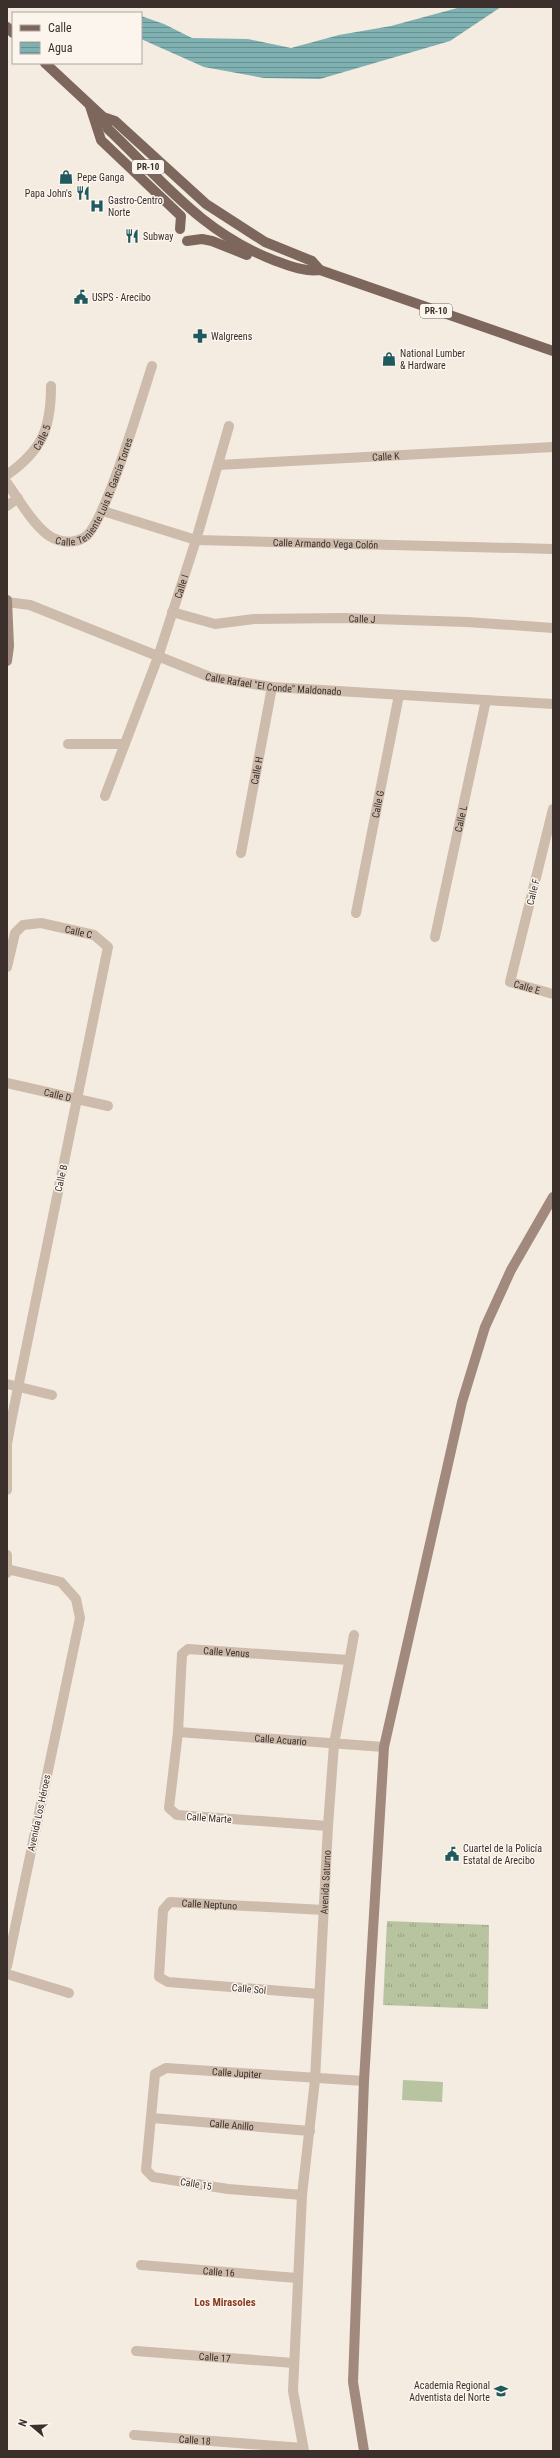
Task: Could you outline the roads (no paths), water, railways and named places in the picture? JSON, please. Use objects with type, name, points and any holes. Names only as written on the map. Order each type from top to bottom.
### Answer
[{"type":"main road","name":"PR-10","points":[[46,64],[103,117],[108,128],[196,215],[234,242],[259,254],[307,272],[320,270],[553,350]]},
{"type":"main road","points":[[90,104],[102,140],[181,216],[180,229]]},
{"type":"main road","name":"PR-10","points":[[103,117],[115,120],[206,204],[265,242],[312,261],[320,270]]},
{"type":"main road","points":[[187,241],[202,239],[212,241],[245,255],[259,254]]},
{"type":"street","name":"Calle Teniente Luis R. García Torres","points":[[7,482],[43,531],[53,538],[63,541],[74,541],[86,537],[103,511],[152,366]]},
{"type":"street","name":"Calle 5","points":[[7,475],[24,463],[39,447],[52,411],[52,386]]},
{"type":"street","name":"Calle I","points":[[106,796],[124,744],[158,657],[196,540],[229,426]]},
{"type":"street","name":"Calle K","points":[[218,465],[553,447]]},
{"type":"street","points":[[7,506],[18,498]]},
{"type":"street","name":"Calle Armando Vega Colón","points":[[103,511],[196,540],[553,549]]},
{"type":"street","points":[[7,601],[9,646],[7,661]]},
{"type":"street","name":"Calle Rafael \"El Conde\" Maldonado","points":[[7,601],[30,605],[210,677],[272,687],[553,704]]},
{"type":"street","name":"Calle J","points":[[172,612],[214,624],[254,619],[344,618],[467,622],[553,628]]},
{"type":"street","name":"Calle H","points":[[241,853],[272,687]]},
{"type":"street","name":"Calle G","points":[[356,914],[399,695]]},
{"type":"street","name":"Calle L","points":[[435,937],[486,700]]},
{"type":"street","points":[[68,744],[124,744]]},
{"type":"street","name":"Calle F","points":[[512,974],[550,834],[553,809]]},
{"type":"street","name":"Calle C","points":[[7,967],[15,934],[23,925],[41,924],[94,935],[108,947],[104,969]]},
{"type":"street","name":"Calle B","points":[[7,1490],[7,1444],[104,969]]},
{"type":"street","name":"Calle E","points":[[512,974],[510,982],[553,994]]},
{"type":"street","name":"Calle D","points":[[7,1083],[108,1106]]},
{"type":"street","points":[[364,2451],[353,2382],[364,2081],[384,1747],[462,1402],[485,1327],[511,1270],[553,1197]]},
{"type":"street","points":[[7,1384],[52,1395]]},
{"type":"street","points":[[7,1555],[7,1570]]},
{"type":"street","name":"Avenida Los Héroes","points":[[7,1570],[61,1582],[76,1599],[80,1618],[7,1967]]},
{"type":"street","name":"Avenida Saturno","points":[[303,2450],[293,2392],[297,2278],[302,2195],[315,2080],[328,1826],[334,1744],[354,1635]]},
{"type":"street","name":"Calle Venus","points":[[178,1732],[182,1654],[188,1649],[350,1660]]},
{"type":"street","name":"Calle Acuario","points":[[178,1732],[384,1747]]},
{"type":"street","name":"Calle Marte","points":[[178,1732],[169,1808],[177,1815],[328,1826]]},
{"type":"street","name":"Calle Neptuno","points":[[178,1983],[168,1982],[159,1977],[163,1910],[170,1902],[324,1910]]},
{"type":"street","points":[[7,1967],[69,1993]]},
{"type":"street","name":"Calle Sol","points":[[178,1983],[319,1994]]},
{"type":"street","name":"Calle Jupiter","points":[[152,2118],[155,2074],[166,2068],[315,2080],[364,2081]]},
{"type":"street","name":"Calle Anillo","points":[[152,2118],[310,2131]]},
{"type":"street","name":"Calle 15","points":[[152,2118],[146,2170],[153,2177],[228,2190],[302,2195]]},
{"type":"street","name":"Calle 16","points":[[141,2266],[297,2278]]},
{"type":"street","name":"Calle 17","points":[[136,2351],[294,2363]]},
{"type":"street","name":"Calle 18","points":[[134,2434],[303,2450]]},
{"type":"water","points":[[461,7],[501,7],[450,41],[320,79],[264,78],[204,67],[142,39],[142,16],[164,24],[192,38],[248,39],[291,48],[339,35],[391,26]]},
{"type":"place","name":"Pepe Ganga","points":[[66,177]]},
{"type":"place","name":"Papa John's","points":[[83,193]]},
{"type":"place","name":"Gastro-Centro Norte","points":[[97,206]]},
{"type":"place","name":"Subway","points":[[132,236]]},
{"type":"place","name":"USPS - Arecibo","points":[[81,297]]},
{"type":"place","name":"Walgreens","points":[[200,336]]},
{"type":"place","name":"National Lumber & Hardware","points":[[389,359]]},
{"type":"place","name":"Cuartel de la Policía Estatal de Arecibo","points":[[452,1854]]},
{"type":"place","name":"Academia Regional Adventista del Norte","points":[[501,2391]]},
{"type":"district","name":"Los Mirasoles","points":[[225,2302]]}]
